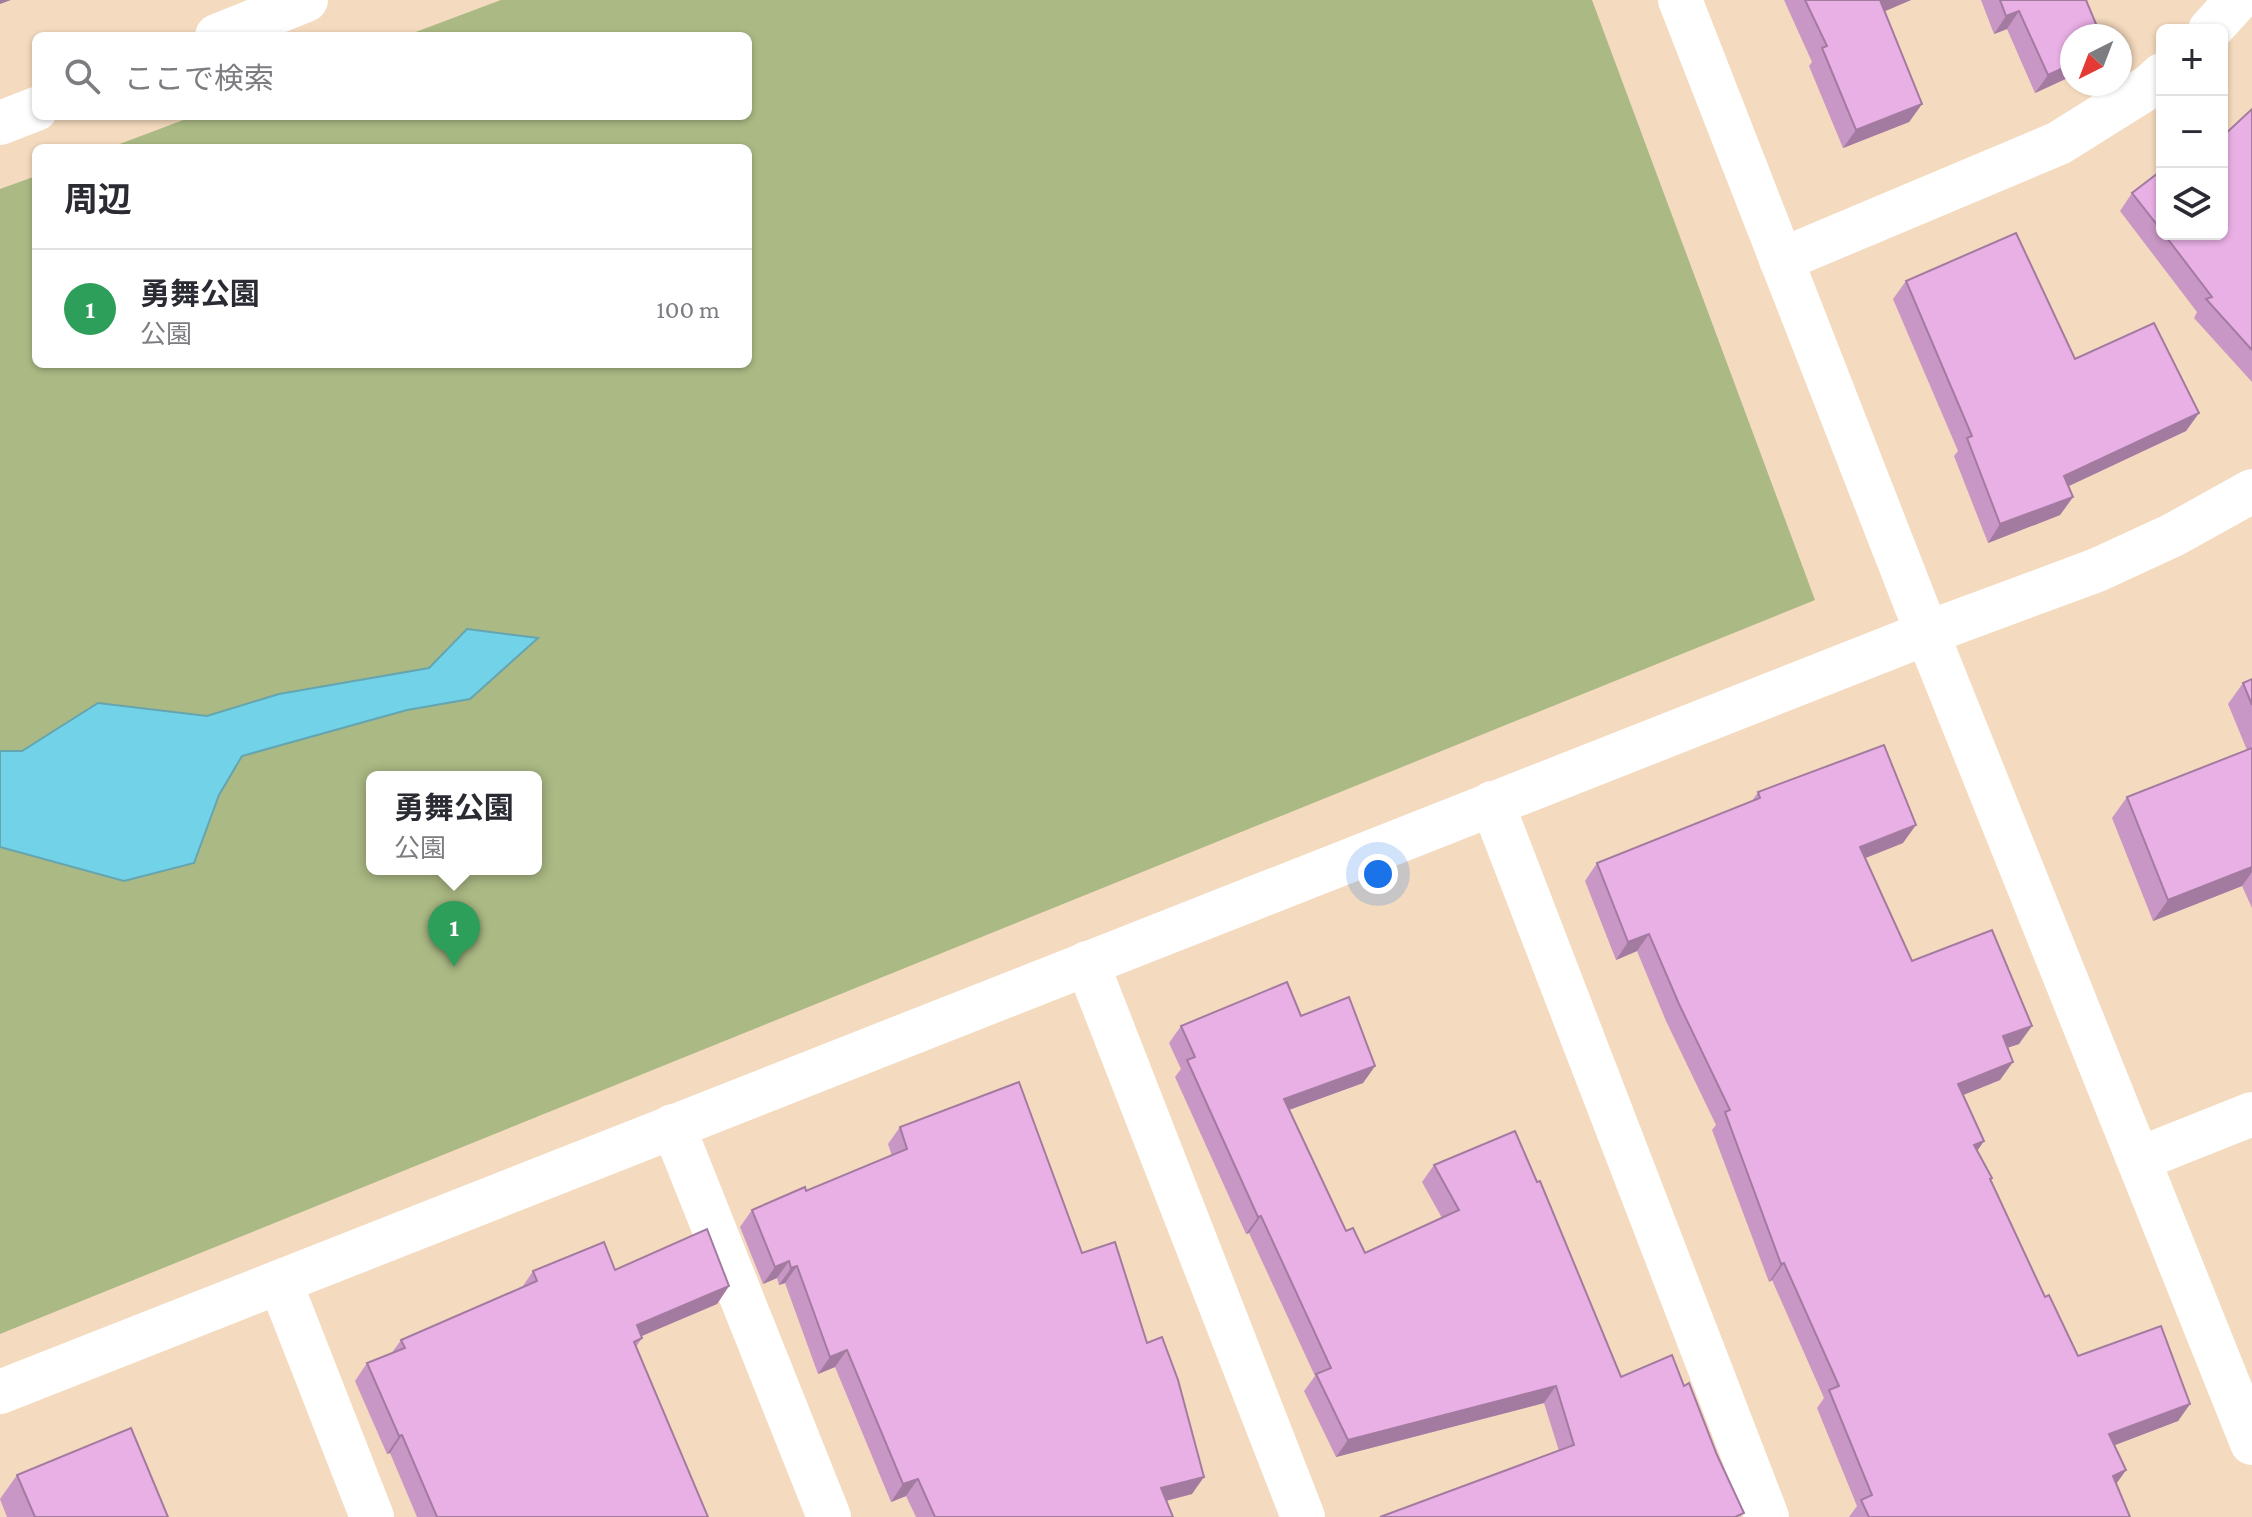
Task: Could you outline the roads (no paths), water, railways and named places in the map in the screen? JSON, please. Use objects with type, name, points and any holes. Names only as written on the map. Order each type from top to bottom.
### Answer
[{"type":"street","points":[[227,32],[306,0]]},
{"type":"street","points":[[1680,0],[1927,633],[2252,1443]]},
{"type":"street","points":[[2196,0],[2207,24]]},
{"type":"street","points":[[2215,24],[2237,0]]},
{"type":"street","points":[[1781,260],[2059,143],[2156,80]]},
{"type":"street","points":[[0,123],[32,111]]},
{"type":"street","points":[[0,1392],[1492,803],[2097,570],[2173,535],[2252,491]]},
{"type":"street","points":[[1492,803],[1767,1517]]},
{"type":"street","points":[[1087,963],[1303,1517]]},
{"type":"street","points":[[2139,1159],[2252,1114]]},
{"type":"street","points":[[673,1126],[829,1517]]},
{"type":"street","points":[[280,1282],[372,1517]]},
{"type":"water","points":[[467,629],[538,638],[470,699],[407,710],[242,756],[219,795],[194,863],[124,881],[0,847],[0,751],[22,751],[98,703],[207,716],[279,694],[429,668]]},
{"type":"place","name":"勇舞公園","points":[[454,967]]}]
